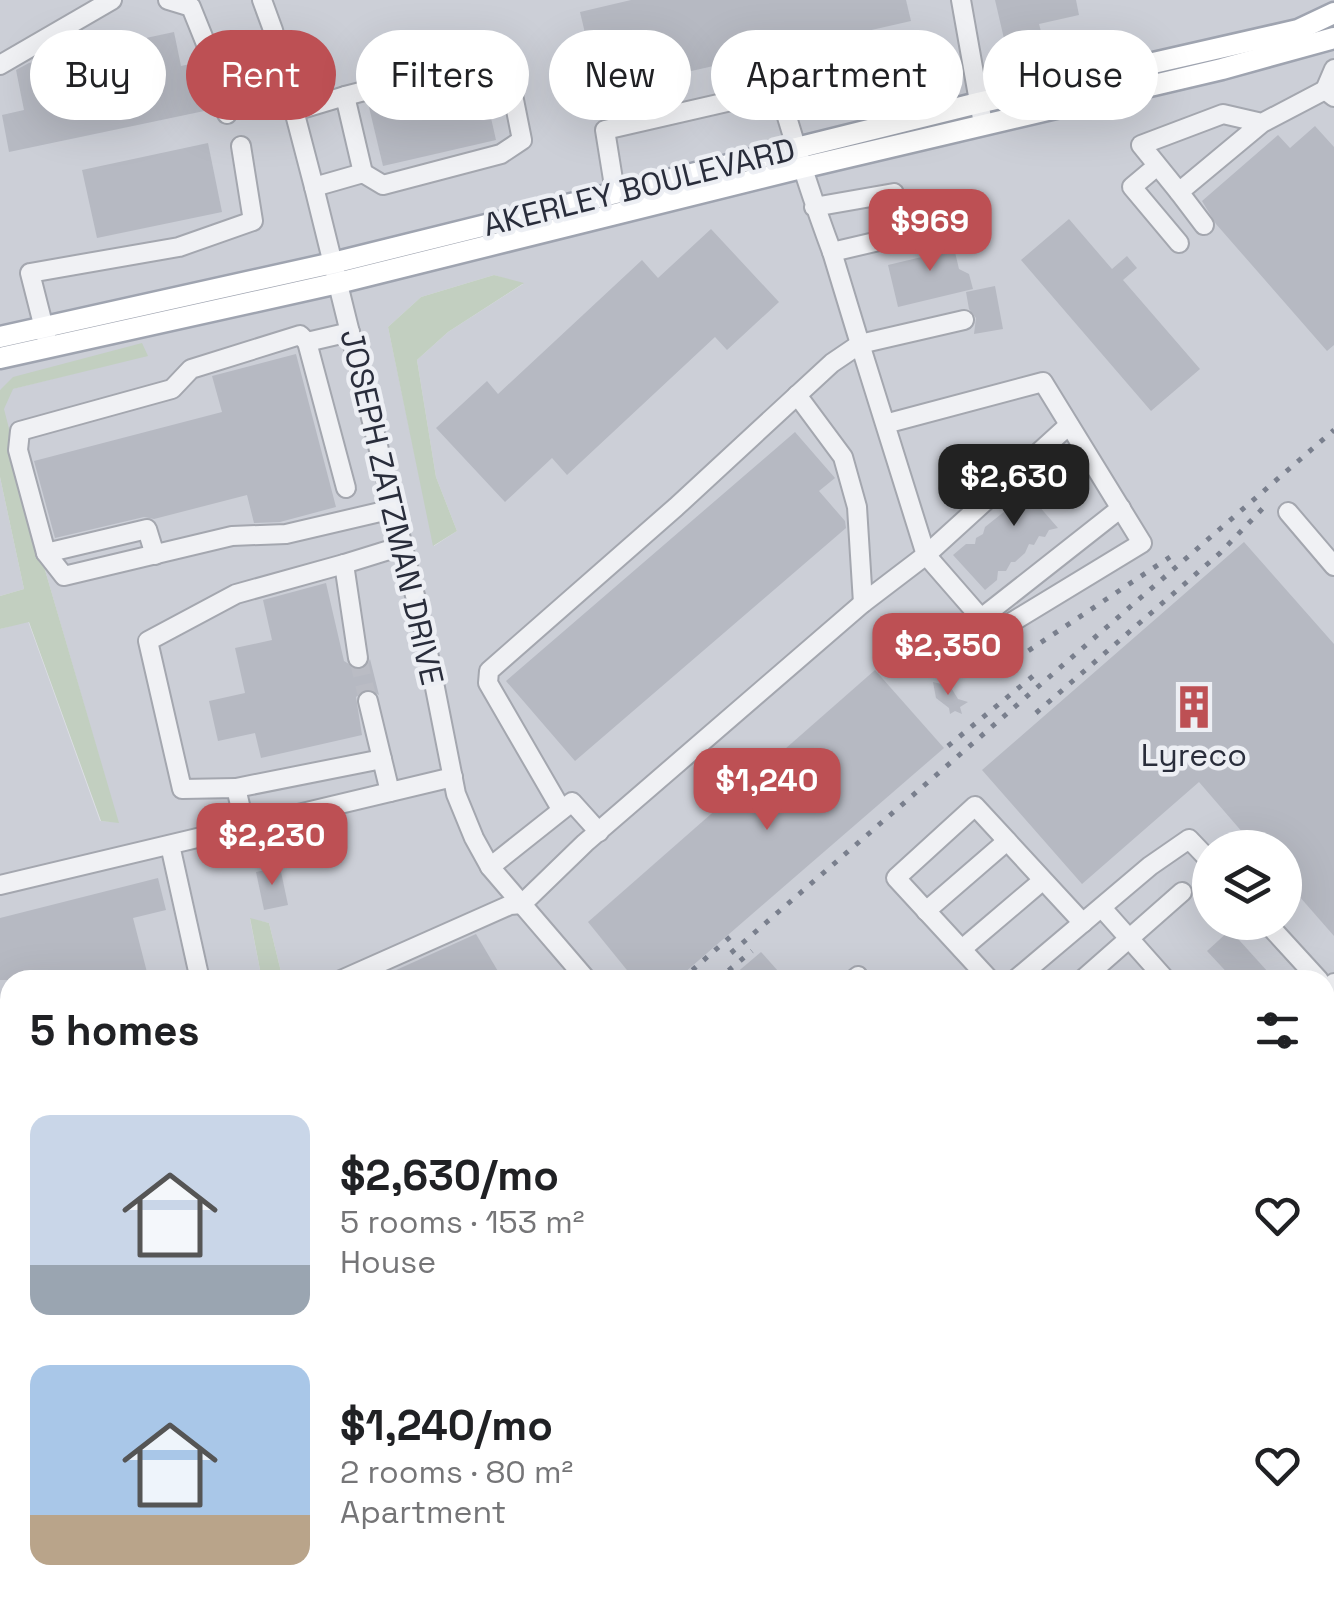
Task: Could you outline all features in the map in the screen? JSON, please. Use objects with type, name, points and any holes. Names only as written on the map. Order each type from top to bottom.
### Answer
[{"type":"main road","name":"AKERLEY BOULEVARD","points":[[0,338],[55,334],[335,273],[798,158],[978,102],[1298,30],[1334,14]]},
{"type":"main road","name":"AKERLEY BOULEVARD","points":[[335,273],[615,192],[983,124],[1222,69],[1334,38]]},
{"type":"main road","name":"AKERLEY BOULEVARD","points":[[0,358],[55,334]]},
{"type":"street","points":[[0,65],[112,0]]},
{"type":"street","points":[[168,0],[191,7],[200,30]]},
{"type":"street","name":"JOSEPH ZATZMAN DRIVE","points":[[262,0],[271,30]]},
{"type":"street","points":[[961,0],[983,124]]},
{"type":"street","points":[[336,99],[345,96],[505,54],[522,140],[501,154],[383,185],[363,173],[345,96]]},
{"type":"street","points":[[1178,192],[1262,124],[1330,94],[1334,69]]},
{"type":"street","points":[[615,192],[605,130],[711,106]]},
{"type":"street","points":[[1204,225],[1141,146],[1222,114],[1262,124]]},
{"type":"street","name":"JOSEPH ZATZMAN DRIVE","points":[[297,120],[424,632],[453,777],[474,838],[490,867],[578,970]]},
{"type":"street","points":[[787,120],[926,556],[994,633],[1142,543],[1043,382],[885,424]]},
{"type":"street","points":[[55,334],[30,273],[179,247],[253,222],[241,146]]},
{"type":"street","points":[[1157,166],[1132,187],[1179,243]]},
{"type":"street","points":[[314,187],[363,173]]},
{"type":"street","points":[[814,206],[894,193],[909,234],[832,252]]},
{"type":"street","points":[[561,809],[488,682],[489,671],[832,362],[860,344],[964,320]]},
{"type":"street","points":[[307,342],[350,332]]},
{"type":"street","points":[[346,488],[307,342],[300,334],[190,369],[172,389],[20,431],[18,450],[46,553],[64,576],[232,536],[286,534],[392,509]]},
{"type":"street","points":[[797,395],[843,457],[858,507],[863,603]]},
{"type":"street","points":[[363,970],[510,904],[522,904],[599,832],[863,603],[926,556],[1070,425]]},
{"type":"street","points":[[980,620],[1121,508]]},
{"type":"street","points":[[1288,512],[1334,566]]},
{"type":"street","points":[[46,553],[147,529],[155,555]]},
{"type":"street","points":[[382,759],[236,788],[182,789],[148,641],[236,594],[402,546]]},
{"type":"street","points":[[344,564],[358,658]]},
{"type":"street","points":[[368,701],[390,792]]},
{"type":"street","points":[[0,885],[453,777]]},
{"type":"street","points":[[236,788],[246,826]]},
{"type":"street","points":[[490,867],[572,802],[599,832]]},
{"type":"street","points":[[981,970],[896,878],[975,806],[1083,924]]},
{"type":"street","points":[[1027,970],[1150,866],[1189,839],[1192,842]]},
{"type":"street","points":[[926,911],[1007,841]]},
{"type":"street","points":[[170,845],[198,970]]},
{"type":"street","points":[[962,949],[1042,881]]},
{"type":"street","points":[[1093,970],[1182,892]]},
{"type":"street","points":[[1102,908],[1157,970]]},
{"type":"street","points":[[1283,940],[1311,970]]},
{"type":"shaded area","points":[[0,0],[1334,0],[1334,970],[281,970],[269,923],[250,919],[260,970],[0,970],[0,629],[28,621],[100,821],[118,822],[3,409],[12,389],[148,355],[0,390]],"holes":[[[494,275],[523,284],[448,332],[417,360],[436,477],[457,531],[434,546],[388,327],[421,297]]]},
{"type":"shaded area","points":[[0,477],[24,589],[0,596]]},
{"type":"green space","points":[[494,275],[524,283],[448,332],[417,360],[436,477],[457,531],[433,546],[388,327],[421,297]]},
{"type":"green space","points":[[142,343],[148,356],[13,389],[4,409],[45,570],[119,823],[101,821],[29,622],[0,629],[0,596],[24,589],[0,477],[0,390],[13,377]]},
{"type":"green space","points":[[250,918],[269,923],[281,970],[260,970]]},
{"type":"building","points":[[631,0],[906,0],[911,21],[871,30],[711,30],[711,67],[691,71],[691,30],[584,30],[580,12]]},
{"type":"building","points":[[995,0],[1076,0],[1079,15],[1039,24],[1041,30],[1002,30]]},
{"type":"building","points":[[174,32],[181,66],[186,65],[186,115],[166,119],[166,34]]},
{"type":"building","points":[[29,63],[30,120],[161,120],[9,152],[2,115],[24,110],[16,70]]},
{"type":"building","points":[[372,120],[491,120],[496,140],[383,166]]},
{"type":"building","points":[[1315,126],[1334,147],[1334,345],[1327,351],[1216,224],[1202,201],[1278,135],[1290,148]]},
{"type":"building","points":[[208,143],[222,212],[97,238],[82,170]]},
{"type":"building","points":[[1069,219],[1112,269],[1127,256],[1137,268],[1123,280],[1200,369],[1151,411],[1021,260]]},
{"type":"building","points":[[711,229],[779,302],[727,350],[715,337],[567,475],[552,458],[505,502],[436,428],[487,381],[498,394],[642,260],[658,278]]},
{"type":"building","points":[[950,231],[959,269],[969,274],[973,289],[898,307],[888,265],[930,255],[931,237]]},
{"type":"building","points":[[995,286],[1003,329],[974,334],[976,318],[969,309],[966,292]]},
{"type":"building","points":[[296,354],[336,507],[280,522],[254,523],[247,495],[154,519],[144,517],[55,538],[34,461],[222,412],[212,376]]},
{"type":"building","points":[[795,432],[835,478],[819,491],[845,521],[846,528],[575,761],[506,681]]},
{"type":"building","points":[[1057,453],[1075,473],[1038,505],[1058,528],[1049,530],[1045,537],[1039,536],[1034,545],[1029,544],[1006,571],[998,571],[997,580],[985,590],[953,555],[966,544],[975,544],[985,527],[1005,511],[1013,510],[1014,502],[1020,503],[1025,494],[1046,488],[1034,474]]},
{"type":"building","name":"Lyreco","points":[[1244,542],[1334,644],[1334,936],[1302,899],[1302,830],[1240,830],[1199,782],[1082,884],[982,770]]},
{"type":"building","points":[[326,583],[344,661],[359,670],[370,659],[379,695],[366,689],[356,697],[362,735],[261,758],[255,733],[218,741],[209,701],[245,693],[235,648],[272,640],[263,600]]},
{"type":"building","points":[[875,670],[944,748],[688,970],[627,970],[588,922]]},
{"type":"building","points":[[933,682],[950,686],[958,699],[968,702],[960,707],[962,714],[950,714],[949,708],[936,698]]},
{"type":"building","points":[[280,867],[288,905],[264,910],[256,872]]},
{"type":"building","points":[[158,878],[166,910],[133,918],[146,970],[0,970],[0,918]]},
{"type":"building","points":[[476,934],[497,970],[396,970]]},
{"type":"building","points":[[1219,940],[1239,940],[1266,970],[1225,970],[1207,951]]},
{"type":"building","points":[[761,952],[777,970],[740,970]]},
{"type":"tunnel","points":[[358,658],[368,701]]},
{"type":"railway","points":[[731,953],[1334,430]]},
{"type":"railway","points":[[1036,713],[1220,553],[1266,505]]},
{"type":"railway","points":[[1016,659],[1170,557]]},
{"type":"railway","points":[[948,746],[1033,676]]},
{"type":"railway","points":[[692,970],[737,931]]},
{"type":"railway","points":[[729,970],[752,951]]},
{"type":"place","name":"Lyreco","points":[[1194,707]]}]
